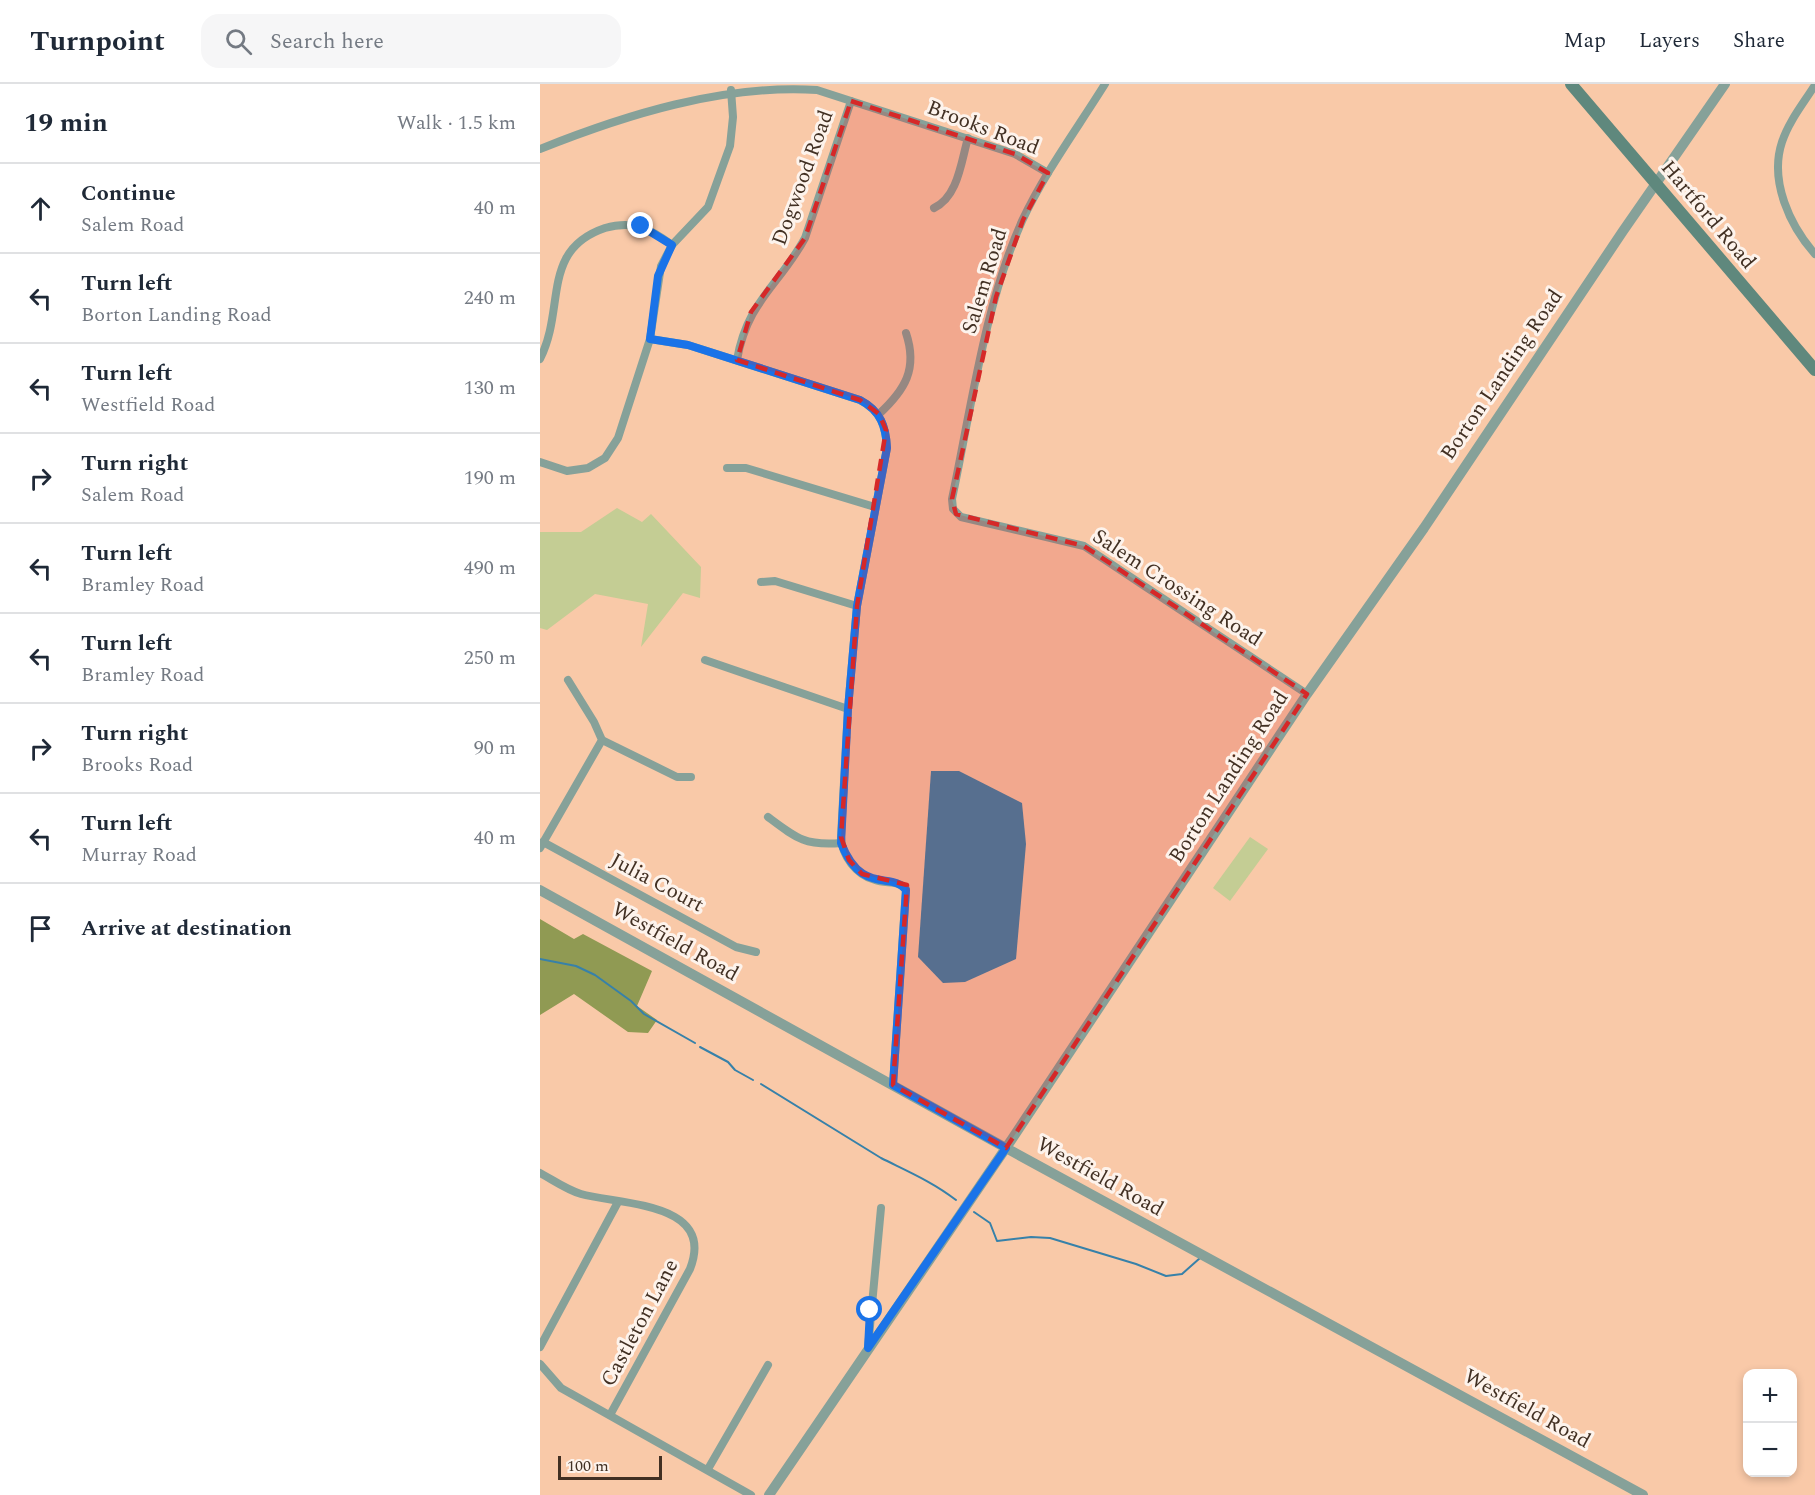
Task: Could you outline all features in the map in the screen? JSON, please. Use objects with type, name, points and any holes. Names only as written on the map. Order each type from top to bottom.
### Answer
[{"type":"main road","name":"Hartford Road","points":[[1571,84],[1815,370]]},
{"type":"street","name":"Salem Road","points":[[953,509],[954,487],[1001,276],[1023,220],[1048,172],[1105,84]]},
{"type":"street","name":"Borton Landing Road","points":[[770,1495],[1006,1148],[1307,694],[1424,528],[1725,84]]},
{"type":"street","points":[[1815,85],[1793,117],[1781,143],[1779,162],[1780,187],[1789,213],[1799,237],[1815,254]]},
{"type":"street","name":"Brooks Road","points":[[540,149],[675,100],[731,90],[797,86],[1015,154],[1048,172]]},
{"type":"street","points":[[540,462],[574,471],[588,468],[605,458],[618,438],[650,339],[658,276],[672,245],[708,207],[729,146],[733,117],[731,90]]},
{"type":"street","name":"Dogwood Road","points":[[737,360],[740,340],[751,312],[794,258],[805,238],[851,101]]},
{"type":"street","points":[[934,208],[945,203],[955,186],[968,138]]},
{"type":"street","points":[[540,359],[550,329],[557,274],[565,253],[573,244],[596,231],[630,223],[657,234],[672,245]]},
{"type":"street","points":[[879,414],[898,397],[905,384],[911,349],[906,333]]},
{"type":"street","points":[[650,339],[688,345],[860,400],[879,414],[886,430],[887,448],[857,606],[848,709],[841,843],[849,860],[862,874],[874,880],[903,886],[907,893],[893,1085]]},
{"type":"street","points":[[727,468],[746,468],[875,507]]},
{"type":"street","name":"Salem Crossing Road","points":[[953,509],[961,517],[1084,546],[1307,694]]},
{"type":"street","points":[[760,582],[775,581],[857,606]]},
{"type":"street","points":[[705,660],[848,709]]},
{"type":"street","points":[[568,681],[594,722],[602,740],[677,777],[691,777]]},
{"type":"street","points":[[542,845],[602,740]]},
{"type":"street","points":[[768,817],[802,841],[816,844],[841,843]]},
{"type":"street","name":"Julia Court","points":[[542,845],[736,946],[756,952]]},
{"type":"street","name":"Westfield Road","points":[[540,890],[1006,1148],[1643,1495]]},
{"type":"street","name":"Castleton Lane","points":[[540,1173],[577,1193],[675,1216],[689,1229],[695,1250],[690,1269],[610,1415]]},
{"type":"street","points":[[540,1347],[618,1202]]},
{"type":"street","points":[[868,1348],[881,1208]]},
{"type":"street","points":[[540,1364],[561,1388],[751,1495]]},
{"type":"street","points":[[708,1469],[768,1365]]},
{"type":"highlighted area","points":[[851,101],[1015,154],[1048,173],[1023,220],[996,297],[952,499],[956,514],[1084,546],[1307,694],[1006,1148],[893,1085],[907,885],[862,874],[849,860],[841,837],[857,606],[886,430],[879,414],[860,400],[737,360],[751,312],[805,238]]},
{"type":"green space","points":[[617,508],[642,522],[651,514],[701,567],[700,598],[683,593],[641,647],[648,604],[595,594],[547,630],[540,628],[540,532],[581,532]]},
{"type":"green space","points":[[1250,837],[1268,849],[1230,901],[1213,888]]},
{"type":"green space","points":[[540,919],[574,939],[583,934],[652,971],[637,1006],[657,1020],[648,1033],[628,1032],[574,994],[540,1015]]},
{"type":"water","points":[[931,771],[959,771],[1022,803],[1026,844],[1016,959],[965,982],[943,983],[918,957]]},
{"type":"waterway","points":[[540,959],[576,966],[595,975],[631,1001],[644,1014],[695,1043]]},
{"type":"waterway","points":[[700,1047],[728,1062],[735,1070],[753,1080]]},
{"type":"waterway","points":[[761,1084],[881,1158],[929,1182],[956,1200]]},
{"type":"waterway","points":[[974,1212],[990,1223],[997,1241],[1031,1237],[1050,1238],[1136,1264],[1166,1276],[1182,1274],[1200,1258]]},
{"type":"route","points":[[641,226],[672,245],[658,276],[650,339],[688,345],[860,400],[879,414],[886,430],[887,448],[857,606],[848,709],[841,843],[852,865],[862,874],[874,880],[901,884],[907,893],[893,1085],[1006,1148],[868,1348],[870,1310]]}]
